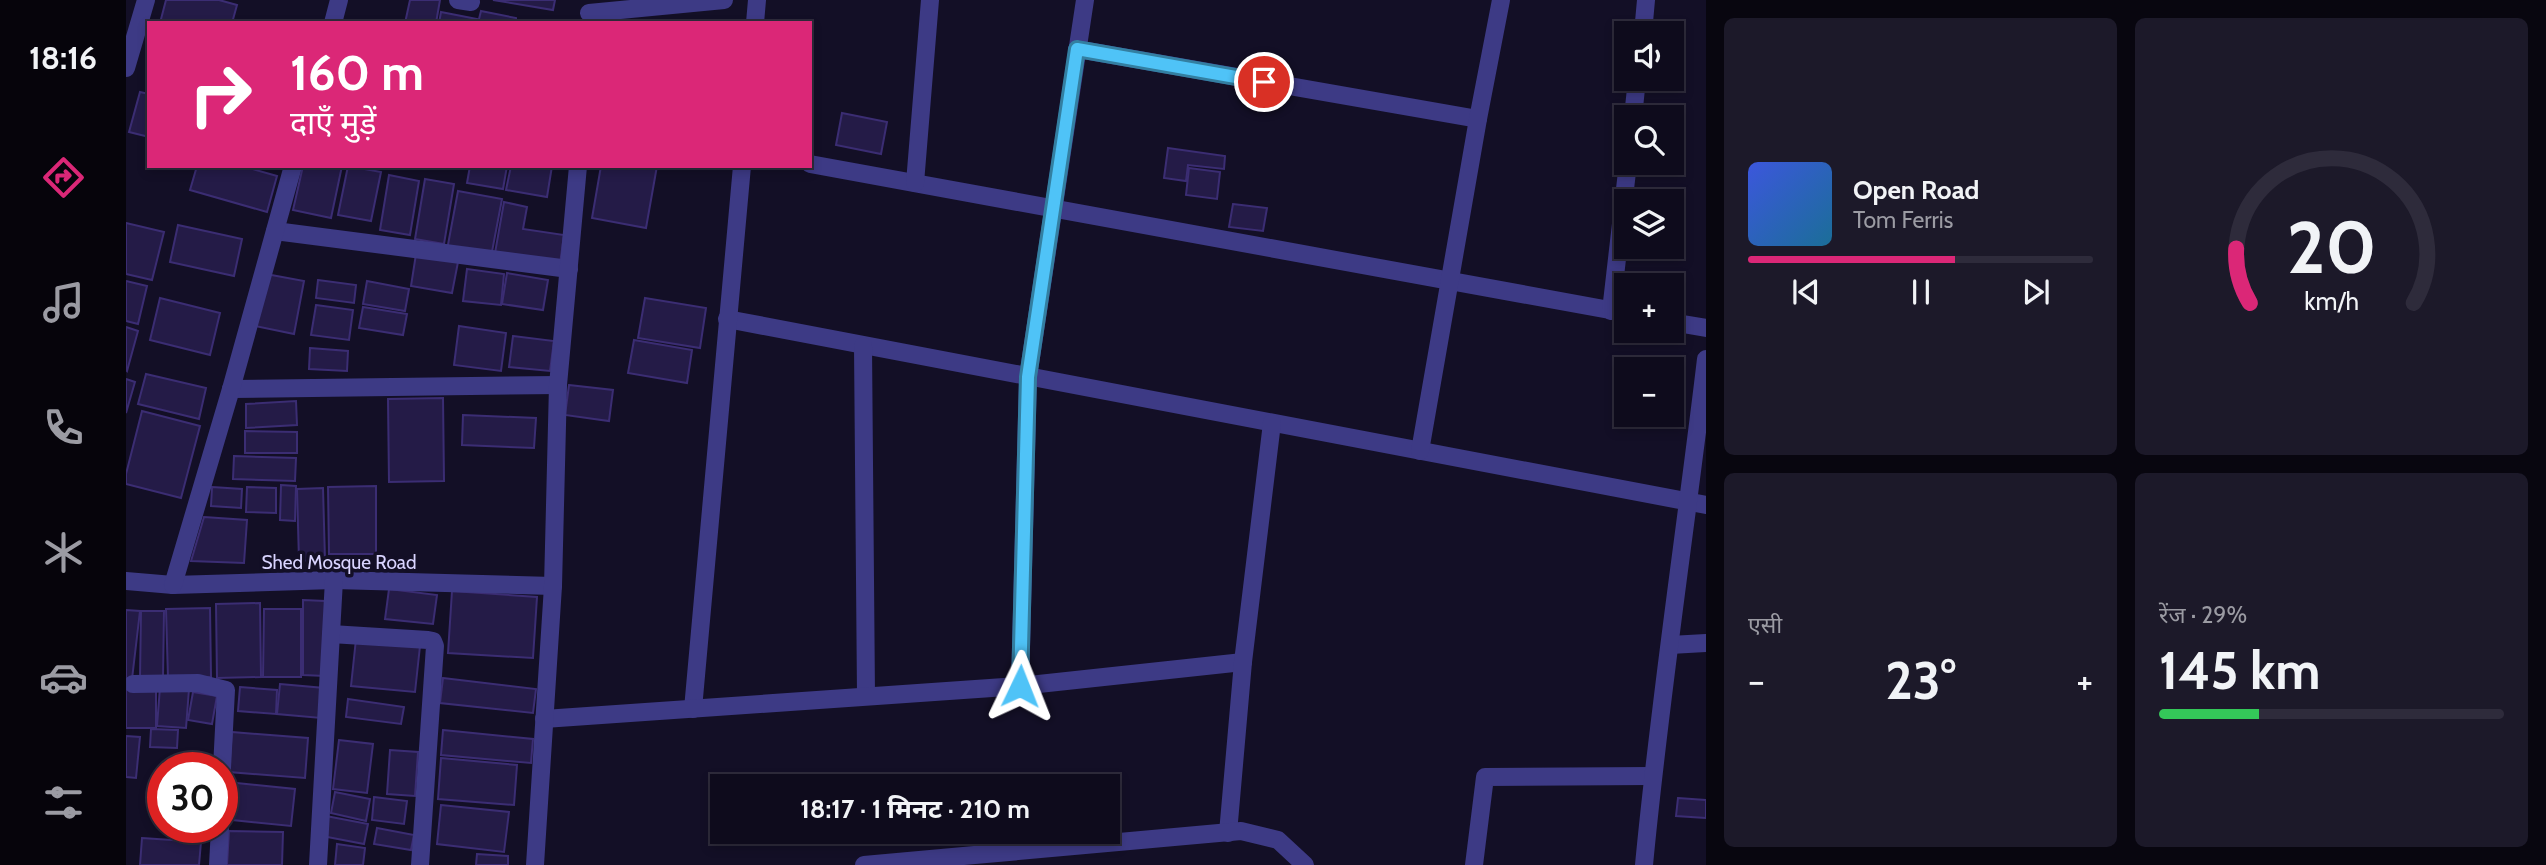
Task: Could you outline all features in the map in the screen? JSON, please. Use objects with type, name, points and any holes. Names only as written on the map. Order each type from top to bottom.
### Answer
[{"type":"street","points":[[126,68],[131,34],[146,0]]},
{"type":"street","points":[[334,21],[339,0]]},
{"type":"street","points":[[589,12],[724,0]]},
{"type":"street","points":[[755,21],[757,0]]},
{"type":"street","points":[[915,183],[930,0]]},
{"type":"street","points":[[1020,686],[1028,377],[1085,0]]},
{"type":"street","points":[[1420,451],[1501,0]]},
{"type":"street","points":[[1644,21],[1646,0]]},
{"type":"street","points":[[1077,49],[1478,119]]},
{"type":"street","points":[[812,164],[1614,311]]},
{"type":"street","points":[[173,585],[292,168]]},
{"type":"street","points":[[535,865],[553,586],[558,384],[578,168]]},
{"type":"street","points":[[693,709],[742,168]]},
{"type":"street","points":[[1621,273],[1627,175]]},
{"type":"street","points":[[275,231],[569,269]]},
{"type":"street","points":[[727,319],[1698,503]]},
{"type":"street","points":[[1684,324],[1706,328]]},
{"type":"street","points":[[863,346],[866,696]]},
{"type":"street","points":[[1644,865],[1652,776],[1670,645],[1698,503],[1706,359]]},
{"type":"street","points":[[231,390],[558,384]]},
{"type":"street","points":[[1228,833],[1243,662],[1272,423]]},
{"type":"street","points":[[318,865],[334,580]]},
{"type":"street","name":"Shed Mosque Road","points":[[126,582],[173,585],[334,580],[553,586]]},
{"type":"street","points":[[331,634],[428,640],[433,641],[435,646],[420,865]]},
{"type":"street","points":[[1670,645],[1706,643]]},
{"type":"street","points":[[544,719],[1020,686],[1243,662]]},
{"type":"street","points":[[133,684],[198,683],[226,691],[223,752]]},
{"type":"street","points":[[1474,865],[1485,777],[1652,776]]},
{"type":"street","points":[[864,865],[1241,831],[1278,841],[1305,865]]},
{"type":"street","points":[[218,865],[219,843]]},
{"type":"building","points":[[166,0],[219,0],[237,5],[233,21],[161,21]]},
{"type":"building","points":[[410,0],[440,0],[436,21],[405,21]]},
{"type":"building","points":[[493,0],[555,0],[553,10]]},
{"type":"building","points":[[481,11],[516,18],[516,21],[478,21]]},
{"type":"building","points":[[441,12],[477,19],[476,21],[439,21]]},
{"type":"building","points":[[140,92],[147,94],[147,136],[129,132]]},
{"type":"building","points":[[842,113],[887,122],[881,154],[836,145]]},
{"type":"building","points":[[1168,148],[1225,156],[1224,169],[1188,165],[1186,181],[1164,178]]},
{"type":"building","points":[[196,168],[249,168],[277,176],[267,212],[190,190]]},
{"type":"building","points":[[303,168],[342,168],[331,218],[293,210]]},
{"type":"building","points":[[348,168],[381,172],[371,221],[338,215]]},
{"type":"building","points":[[470,168],[507,168],[503,189],[467,183]]},
{"type":"building","points":[[511,168],[552,168],[547,197],[506,190]]},
{"type":"building","points":[[601,168],[657,168],[646,228],[592,218]]},
{"type":"building","points":[[1189,168],[1220,172],[1217,199],[1186,195]]},
{"type":"building","points":[[389,175],[419,181],[410,235],[380,230]]},
{"type":"building","points":[[425,179],[454,184],[444,244],[415,239]]},
{"type":"building","points":[[458,191],[502,199],[491,257],[447,250]]},
{"type":"building","points":[[504,202],[527,207],[523,229],[564,235],[560,264],[495,253]]},
{"type":"building","points":[[1233,204],[1267,208],[1263,231],[1229,227]]},
{"type":"building","points":[[126,223],[164,232],[152,280],[126,274]]},
{"type":"building","points":[[178,225],[242,239],[234,276],[170,262]]},
{"type":"building","points":[[416,254],[458,262],[452,293],[411,286]]},
{"type":"building","points":[[467,269],[504,274],[501,305],[463,301]]},
{"type":"building","points":[[507,273],[548,280],[543,310],[502,304]]},
{"type":"building","points":[[266,274],[304,281],[294,334],[255,326]]},
{"type":"building","points":[[318,280],[356,285],[354,303],[316,298]]},
{"type":"building","points":[[126,281],[147,286],[138,324],[126,321]]},
{"type":"building","points":[[367,281],[409,289],[405,311],[363,304]]},
{"type":"building","points":[[160,298],[220,313],[210,355],[150,340]]},
{"type":"building","points":[[645,298],[706,308],[700,348],[638,338]]},
{"type":"building","points":[[316,305],[353,310],[349,340],[311,335]]},
{"type":"building","points":[[363,307],[407,314],[403,335],[359,328]]},
{"type":"building","points":[[459,326],[506,333],[501,371],[454,365]]},
{"type":"building","points":[[126,327],[138,331],[127,371],[126,370]]},
{"type":"building","points":[[513,336],[554,341],[550,371],[509,367]]},
{"type":"building","points":[[634,340],[692,350],[687,383],[628,373]]},
{"type":"building","points":[[310,348],[348,351],[347,371],[309,369]]},
{"type":"building","points":[[146,374],[206,388],[199,419],[138,404]]},
{"type":"building","points":[[126,379],[135,382],[126,413]]},
{"type":"building","points":[[569,385],[613,390],[609,421],[565,415]]},
{"type":"building","points":[[443,398],[444,481],[389,482],[388,399]]},
{"type":"building","points":[[296,401],[297,425],[246,428],[246,404]]},
{"type":"building","points":[[142,411],[200,426],[181,498],[126,484],[126,474]]},
{"type":"building","points":[[463,415],[536,418],[534,448],[462,445]]},
{"type":"building","points":[[245,431],[297,432],[297,453],[245,453]]},
{"type":"building","points":[[234,456],[296,458],[295,481],[233,479]]},
{"type":"building","points":[[281,485],[296,486],[295,521],[280,520]]},
{"type":"building","points":[[376,486],[376,554],[329,554],[328,487]]},
{"type":"building","points":[[212,487],[242,489],[241,508],[211,506]]},
{"type":"building","points":[[247,487],[276,488],[276,513],[246,512]]},
{"type":"building","points":[[323,488],[325,560],[299,561],[297,489]]},
{"type":"building","points":[[204,517],[247,520],[244,563],[191,561]]},
{"type":"building","points":[[389,589],[437,595],[433,624],[385,619]]},
{"type":"building","points":[[452,591],[537,597],[533,658],[448,653]]},
{"type":"building","points":[[303,600],[325,601],[325,676],[303,675]]},
{"type":"building","points":[[260,603],[261,677],[217,678],[216,604]]},
{"type":"building","points":[[210,608],[211,677],[168,678],[166,609]]},
{"type":"building","points":[[264,609],[301,609],[301,677],[263,677]]},
{"type":"building","points":[[126,610],[140,611],[132,679],[126,678]]},
{"type":"building","points":[[141,611],[164,611],[163,678],[140,678]]},
{"type":"building","points":[[356,639],[420,646],[415,692],[351,686]]},
{"type":"building","points":[[443,678],[536,689],[533,713],[440,703]]},
{"type":"building","points":[[280,684],[324,688],[321,718],[277,714]]},
{"type":"building","points":[[160,687],[189,689],[186,728],[157,726]]},
{"type":"building","points":[[240,687],[277,690],[276,714],[238,711]]},
{"type":"building","points":[[126,689],[156,689],[156,728],[126,728]]},
{"type":"building","points":[[193,692],[217,696],[212,724],[188,720]]},
{"type":"building","points":[[348,699],[404,707],[401,724],[346,717]]},
{"type":"building","points":[[151,729],[178,730],[177,748],[150,747]]},
{"type":"building","points":[[443,730],[533,739],[531,763],[441,755]]},
{"type":"building","points":[[232,732],[308,738],[305,778],[238,773],[238,752],[230,752]]},
{"type":"building","points":[[126,736],[140,737],[136,778],[126,777]]},
{"type":"building","points":[[339,740],[373,744],[367,793],[333,789]]},
{"type":"building","points":[[390,750],[418,752],[415,796],[387,794]]},
{"type":"building","points":[[441,758],[517,765],[514,805],[438,799]]},
{"type":"building","points":[[238,783],[295,789],[291,826],[238,821]]},
{"type":"building","points":[[335,792],[370,799],[366,821],[331,813]]},
{"type":"building","points":[[374,797],[407,801],[404,824],[372,820]]},
{"type":"building","points":[[1678,798],[1706,800],[1706,818],[1676,816]]},
{"type":"building","points":[[441,805],[509,812],[504,852],[437,844]]},
{"type":"building","points":[[326,816],[368,824],[364,844],[322,836]]},
{"type":"building","points":[[377,828],[414,835],[411,850],[374,844]]},
{"type":"building","points":[[238,831],[283,832],[282,865],[227,865],[228,843],[238,843]]},
{"type":"building","points":[[142,838],[147,838],[147,843],[201,843],[199,865],[140,865]]},
{"type":"building","points":[[337,844],[365,848],[363,865],[335,865]]},
{"type":"building","points":[[477,854],[508,856],[508,865],[476,865]]},
{"type":"route","points":[[1020,686],[1028,377],[1077,49],[1264,82]]}]
